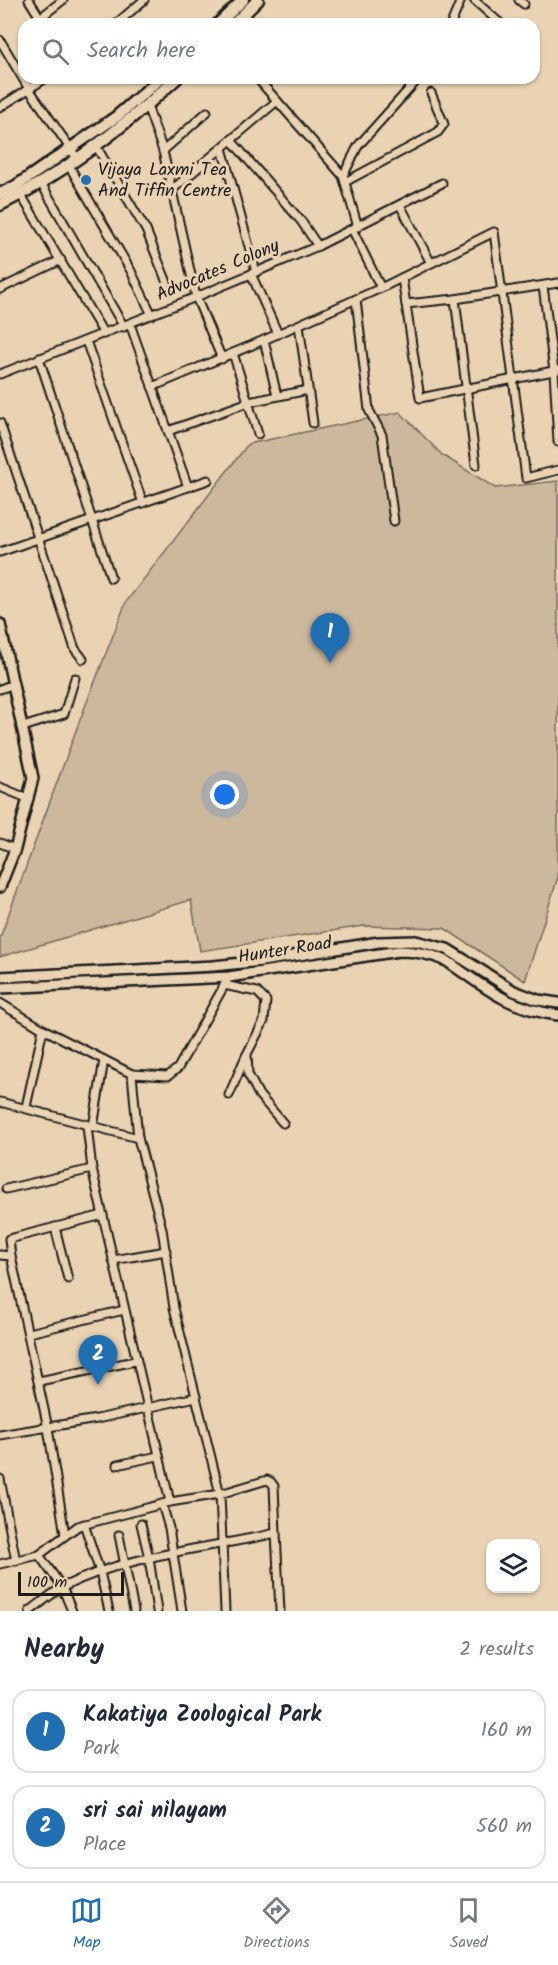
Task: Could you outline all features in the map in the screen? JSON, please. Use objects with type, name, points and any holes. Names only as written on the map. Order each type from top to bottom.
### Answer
[{"type":"main road","points":[[224,18],[243,0]]},
{"type":"main road","points":[[240,18],[258,0]]},
{"type":"main road","points":[[0,205],[41,183],[153,84]]},
{"type":"main road","points":[[0,194],[96,146],[147,106],[171,84]]},
{"type":"main road","points":[[0,624],[33,778],[15,849],[0,887]]},
{"type":"main road","name":"Hunter Road","points":[[0,977],[213,966],[379,942],[416,941],[447,949],[520,993],[538,1000],[558,1003]]},
{"type":"main road","name":"Hunter Road","points":[[0,988],[226,981],[279,969],[399,951],[425,953],[447,961],[505,1000],[529,1009],[558,1015]]},
{"type":"main road","points":[[277,958],[279,969]]},
{"type":"street","points":[[29,0],[40,18]]},
{"type":"street","points":[[45,18],[63,0]]},
{"type":"street","points":[[123,18],[144,0]]},
{"type":"street","points":[[454,18],[461,0]]},
{"type":"street","points":[[474,0],[494,18]]},
{"type":"street","points":[[0,40],[18,70]]},
{"type":"street","points":[[26,84],[72,157],[152,315]]},
{"type":"street","points":[[0,106],[37,84]]},
{"type":"street","points":[[262,84],[344,179],[355,228],[381,288]]},
{"type":"street","points":[[344,179],[358,146],[414,84]]},
{"type":"street","points":[[344,179],[438,132],[444,124],[431,93]]},
{"type":"street","points":[[173,189],[277,101]]},
{"type":"street","points":[[147,106],[163,151],[173,189],[196,297],[222,359]]},
{"type":"street","points":[[163,151],[207,112]]},
{"type":"street","points":[[231,140],[301,222],[318,246]]},
{"type":"street","points":[[96,146],[146,230],[168,285]]},
{"type":"street","points":[[222,148],[253,273],[278,334]]},
{"type":"street","points":[[41,183],[127,325],[188,487]]},
{"type":"street","name":"Advocates Colony","points":[[0,374],[152,315],[318,246],[442,183]]},
{"type":"street","points":[[21,195],[104,334]]},
{"type":"street","points":[[400,205],[431,263]]},
{"type":"street","points":[[152,387],[222,359],[381,288],[494,232],[526,478],[558,470]]},
{"type":"street","points":[[0,289],[61,260]]},
{"type":"street","points":[[402,278],[420,398],[556,371]]},
{"type":"street","points":[[406,304],[558,283]]},
{"type":"street","points":[[543,286],[556,371],[558,442]]},
{"type":"street","points":[[356,299],[369,410],[382,435],[394,521]]},
{"type":"street","points":[[455,299],[476,465]]},
{"type":"street","points":[[298,325],[313,423]]},
{"type":"street","points":[[264,340],[277,396]]},
{"type":"street","points":[[86,341],[143,502]]},
{"type":"street","points":[[233,353],[258,434]]},
{"type":"street","points":[[39,358],[111,578]]},
{"type":"street","points":[[168,431],[249,402],[308,390]]},
{"type":"street","points":[[0,423],[75,649],[83,659]]},
{"type":"street","points":[[0,552],[208,480]]},
{"type":"street","points":[[23,727],[64,714],[75,678]]},
{"type":"street","points":[[0,689],[14,684]]},
{"type":"street","points":[[0,787],[29,799]]},
{"type":"street","points":[[0,843],[15,849]]},
{"type":"street","points":[[0,1003],[43,1029],[132,1074],[168,1076],[178,1068],[226,981],[257,992],[266,1001],[264,1021],[229,1095]]},
{"type":"street","points":[[26,1107],[43,1029]]},
{"type":"street","points":[[247,1054],[248,1074],[259,1095],[283,1123]]},
{"type":"street","points":[[104,1060],[90,1126],[92,1169],[158,1456],[182,1611]]},
{"type":"street","points":[[132,1074],[138,1138],[166,1251],[174,1308],[220,1494],[224,1544],[225,1611]]},
{"type":"street","points":[[0,1102],[138,1138]]},
{"type":"street","points":[[6,1189],[92,1169]]},
{"type":"street","points":[[65,1535],[48,1428],[9,1239],[103,1215]]},
{"type":"street","points":[[55,1227],[68,1279]]},
{"type":"street","points":[[113,1260],[166,1251]]},
{"type":"street","points":[[0,1256],[12,1256]]},
{"type":"street","points":[[29,1333],[124,1310]]},
{"type":"street","points":[[39,1381],[135,1361]]},
{"type":"street","points":[[0,1435],[48,1428],[196,1396]]},
{"type":"street","points":[[117,1466],[158,1456]]},
{"type":"street","points":[[0,1479],[16,1561]]},
{"type":"street","points":[[0,1564],[39,1555],[84,1524],[166,1503],[220,1494],[267,1480],[274,1486],[280,1611]]},
{"type":"street","points":[[84,1524],[100,1572],[109,1611]]},
{"type":"street","points":[[141,1524],[157,1611]]},
{"type":"street","points":[[30,1611],[42,1607],[62,1587],[125,1564],[173,1552],[276,1533]]},
{"type":"street","points":[[118,1535],[134,1611]]},
{"type":"street","points":[[39,1555],[62,1587],[72,1611]]},
{"type":"shaded area","points":[[400,412],[442,455],[495,488],[558,481],[558,877],[525,981],[444,928],[364,926],[200,951],[191,900],[0,957],[0,938],[126,602],[248,444]]},
{"type":"place","name":"Vijaya Laxmi Tea And Tiffin Centre","points":[[86,180]]},
{"type":"place","name":"Kakatiya Zoological Park","points":[[330,663]]},
{"type":"place","name":"sri sai nilayam","points":[[98,1385]]}]
